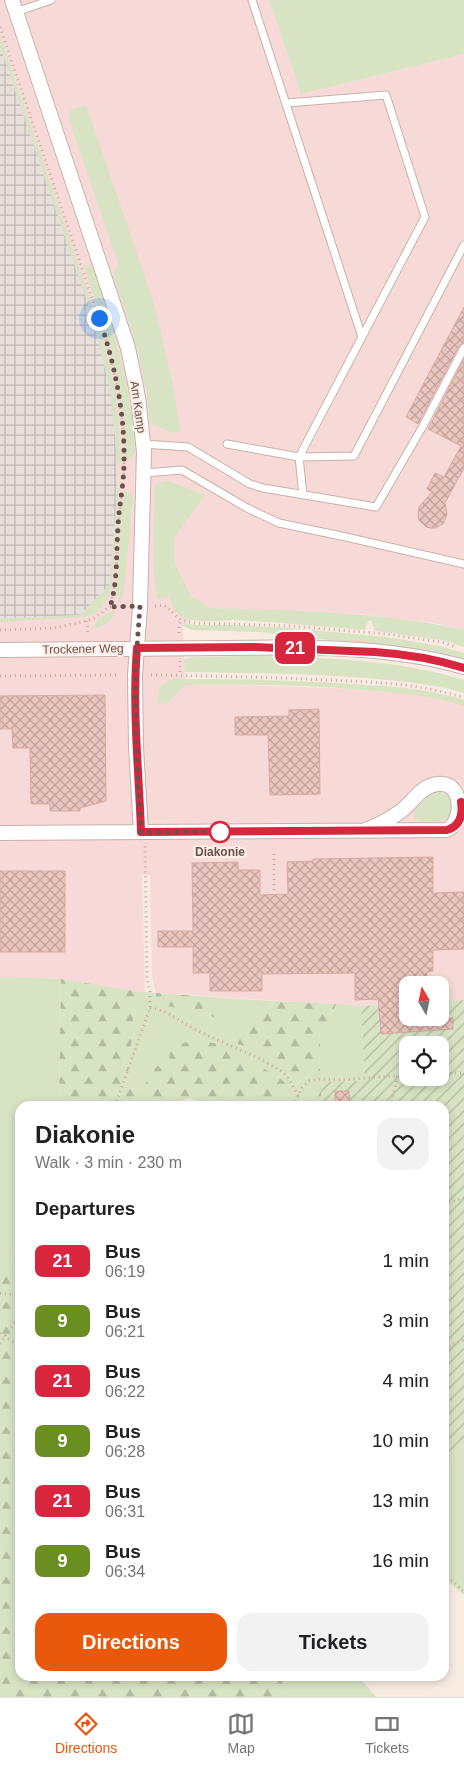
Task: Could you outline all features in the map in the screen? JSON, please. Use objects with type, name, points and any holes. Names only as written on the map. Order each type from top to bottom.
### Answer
[{"type":"street","name":"Am Kamp","points":[[14,6],[128,348],[138,397],[144,473],[140,606],[135,675],[136,747],[141,832]]},
{"type":"street","name":"Trockener Weg","points":[[0,650],[264,648],[384,652],[440,661],[464,668]]},
{"type":"street","points":[[0,833],[363,831],[447,830],[452,828],[459,820],[462,809],[461,802],[452,786],[448,784],[435,784],[423,790],[386,822],[363,831]]},
{"type":"lane","points":[[14,6],[51,0]]},
{"type":"lane","points":[[252,0],[362,337]]},
{"type":"lane","points":[[287,103],[386,95],[425,217],[299,457],[303,495]]},
{"type":"lane","points":[[227,444],[299,457],[354,456],[464,245]]},
{"type":"lane","points":[[143,444],[188,448],[250,484],[376,507],[423,426],[464,348]]},
{"type":"lane","points":[[144,473],[182,470],[246,508],[279,523],[464,564]]},
{"type":"path","points":[[0,27],[105,336],[117,385],[124,462],[118,522],[115,583],[110,607]]},
{"type":"path","points":[[0,630],[54,628],[87,621],[110,607],[164,606],[181,620],[195,623],[290,626],[386,634],[440,642],[464,650]]},
{"type":"path","points":[[179,631],[181,620]]},
{"type":"path","points":[[87,621],[88,629]]},
{"type":"path","points":[[180,660],[180,676]]},
{"type":"path","points":[[88,667],[88,675]]},
{"type":"path","points":[[0,676],[238,676],[410,685],[448,692],[464,698]]},
{"type":"path","points":[[118,1101],[150,1008],[150,992],[147,977],[145,844],[141,832]]},
{"type":"path","points":[[274,854],[274,894]]},
{"type":"path","points":[[150,1008],[166,1012],[191,1027],[282,1072],[291,1082],[298,1096]]},
{"type":"path","points":[[449,1074],[464,1073]]},
{"type":"path","points":[[296,1101],[302,1088],[309,1082],[320,1079],[340,1080],[398,1076],[391,1101]]},
{"type":"path","points":[[449,1202],[464,1198]]},
{"type":"path","points":[[0,1293],[15,1295]]},
{"type":"path","points":[[0,1344],[15,1321]]},
{"type":"path","points":[[0,1333],[15,1344]]},
{"type":"path","points":[[449,1346],[464,1340]]},
{"type":"path","points":[[449,1578],[464,1592]]},
{"type":"shaded area","points":[[0,0],[269,0],[301,94],[464,54],[464,630],[434,623],[358,614],[209,608],[183,626],[185,685],[333,688],[412,694],[446,700],[464,706],[464,1000],[449,1001],[449,976],[399,976],[399,1004],[361,1006],[156,993],[152,975],[150,875],[142,875],[145,993],[61,979],[0,977]]},
{"type":"shaded area","points":[[0,46],[92,316],[111,393],[116,447],[117,497],[110,584],[80,615],[0,619]]},
{"type":"green space","points":[[269,0],[464,0],[464,54],[301,94]]},
{"type":"green space","points":[[0,35],[103,337],[116,394],[122,463],[117,463],[111,393],[92,316],[0,46]]},
{"type":"green space","points":[[86,105],[154,303],[175,394],[181,431],[171,433],[150,423],[141,366],[113,274],[118,263],[68,117],[71,110]]},
{"type":"green space","points":[[83,264],[94,268],[115,337],[126,382],[135,453],[126,462],[125,436],[118,386],[106,338]]},
{"type":"green space","points":[[166,480],[205,495],[174,538],[174,562],[190,595],[209,608],[305,611],[401,619],[464,630],[464,647],[442,640],[375,631],[371,620],[368,621],[365,630],[234,620],[196,621],[181,616],[174,610],[170,597],[157,598],[155,584],[153,542],[155,485]]},
{"type":"green space","points":[[117,488],[119,488],[112,584],[109,595],[100,609],[84,617],[0,622],[0,619],[80,615],[110,584]]},
{"type":"green space","points":[[124,489],[133,497],[124,588],[120,604],[116,593]]},
{"type":"green space","points":[[111,611],[115,612],[109,621],[91,630],[98,619]]},
{"type":"green space","points":[[185,623],[194,625],[289,628],[387,637],[440,646],[464,653],[464,659],[392,645],[259,632],[192,630],[183,626]]},
{"type":"green space","points":[[251,656],[359,661],[412,668],[464,680],[464,693],[393,680],[288,674],[185,672],[184,659],[193,657]]},
{"type":"green space","points":[[169,680],[284,681],[393,687],[422,690],[450,696],[464,700],[464,706],[439,699],[401,693],[318,687],[251,685],[185,685],[167,703],[157,703],[160,687]]},
{"type":"green space","points":[[437,792],[449,796],[452,803],[450,817],[432,822],[423,822],[415,819],[414,812],[418,806]]},
{"type":"green space","points":[[0,977],[61,979],[59,1101],[15,1101],[15,1249],[10,1261],[0,1261]]},
{"type":"green space","points":[[61,979],[140,992],[132,1003],[134,1032],[128,1058],[129,1084],[138,1090],[146,1083],[157,1066],[169,1062],[170,1049],[191,1040],[214,1043],[278,1076],[287,1085],[285,1101],[195,1101],[190,1098],[181,1101],[59,1101]]},
{"type":"green space","points":[[140,992],[156,993],[157,1003],[214,1017],[225,998],[273,1001],[268,1011],[247,1022],[282,1066],[320,1071],[320,1038],[327,1029],[336,1004],[361,1006],[365,1081],[323,1082],[311,1085],[301,1101],[285,1101],[286,1097],[169,1062],[157,1066],[146,1083],[138,1090],[129,1084],[128,1058],[134,1032],[132,1003]]},
{"type":"green space","points":[[156,993],[225,998],[214,1017],[156,1003]]},
{"type":"green space","points":[[464,1000],[464,1442],[449,1462],[449,1101],[321,1101],[323,1082],[365,1081],[361,1006],[399,1004],[399,1026],[449,1026],[449,1001]]},
{"type":"green space","points":[[273,1001],[336,1004],[327,1029],[320,1038],[320,1071],[307,1077],[296,1077],[282,1066],[275,1056],[238,1044],[236,1035],[247,1022],[268,1011]]},
{"type":"green space","points":[[323,1082],[321,1101],[301,1101],[302,1098],[311,1085]]},
{"type":"green space","points":[[15,1249],[15,1289],[0,1287],[0,1261],[10,1261]]},
{"type":"green space","points":[[0,1287],[15,1289],[15,1299],[0,1297]]},
{"type":"green space","points":[[0,1297],[15,1299],[15,1681],[281,1681],[289,1697],[0,1697]]},
{"type":"green space","points":[[464,1442],[464,1595],[449,1582],[449,1462]]},
{"type":"green space","points":[[281,1681],[362,1681],[376,1697],[289,1697]]},
{"type":"building","points":[[464,307],[464,343],[459,346],[418,424],[406,417]]},
{"type":"building","points":[[464,359],[464,468],[445,503],[447,514],[444,523],[436,528],[426,527],[419,520],[419,507],[432,492],[427,489],[435,473],[444,477],[461,446],[428,429]]},
{"type":"building","points":[[105,695],[106,801],[80,808],[80,811],[50,811],[50,804],[31,804],[30,748],[13,748],[12,729],[0,729],[0,696]]},
{"type":"building","points":[[319,709],[320,794],[270,795],[268,735],[235,735],[235,717],[289,716],[289,710]]},
{"type":"building","points":[[433,857],[433,893],[464,892],[464,949],[433,950],[433,971],[427,972],[427,976],[399,976],[399,1026],[449,1026],[449,1018],[453,1018],[453,1029],[381,1034],[378,999],[355,1000],[355,973],[262,974],[262,991],[210,991],[210,973],[193,973],[193,947],[158,947],[158,931],[193,931],[192,863],[238,862],[238,870],[260,870],[260,895],[288,894],[287,862],[313,861],[313,859]]},
{"type":"building","points":[[0,871],[65,871],[65,952],[0,952]]},
{"type":"building","points":[[335,1091],[349,1091],[350,1101],[335,1101]]},
{"type":"bus line","name":"21","points":[[461,802],[462,809],[459,820],[456,825],[447,830],[141,832],[136,747],[135,675],[137,648],[254,647],[393,653],[440,661],[464,668]]},
{"type":"place","name":"Diakonie","points":[[220,832]]},
{"type":"route","points":[[99,318],[117,385],[124,447],[115,583],[110,607],[140,606],[135,675],[136,747],[141,832],[220,832]]}]
